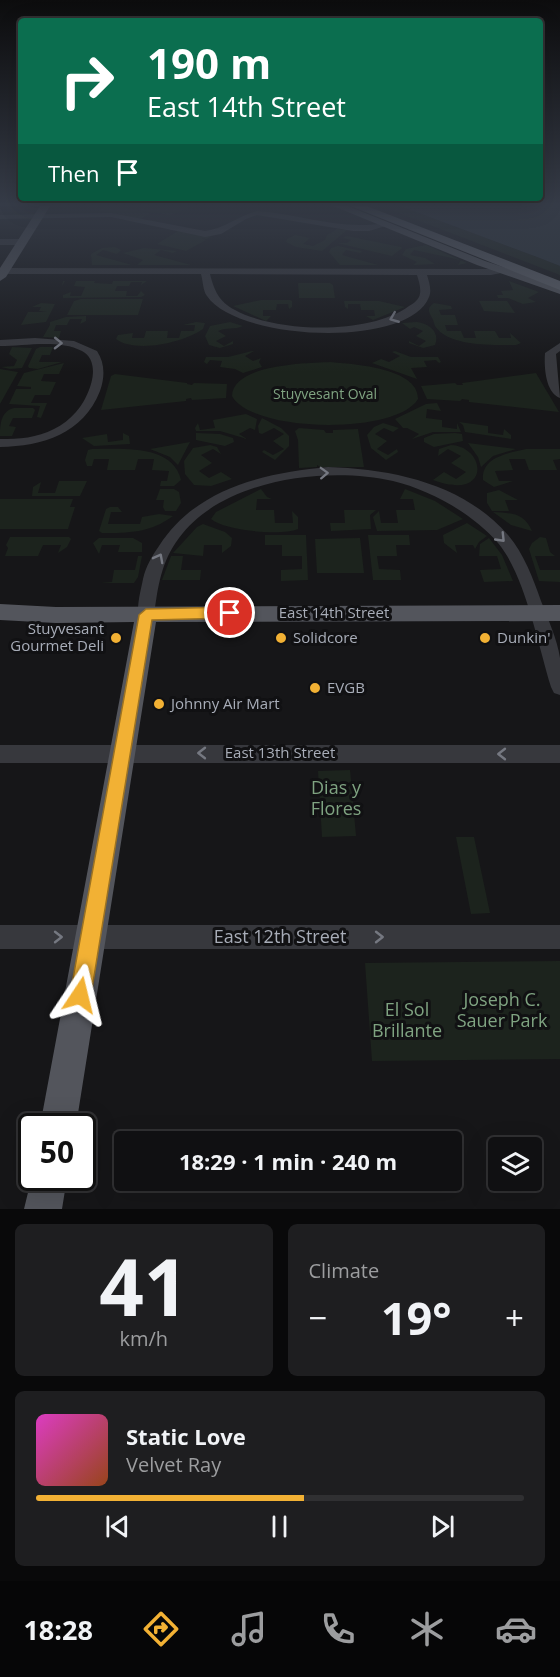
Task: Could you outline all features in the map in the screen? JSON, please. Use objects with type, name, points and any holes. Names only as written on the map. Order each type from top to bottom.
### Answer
[{"type":"highway","points":[[489,259],[560,288]]},
{"type":"highway","points":[[507,259],[560,280]]},
{"type":"main road","points":[[1,273],[11,259]]},
{"type":"main road","points":[[472,259],[534,282],[560,295]]},
{"type":"main road","points":[[484,259],[503,270]]},
{"type":"main road","points":[[534,282],[560,288]]},
{"type":"main road","name":"East 14th Street","points":[[0,612],[56,615],[560,613]]},
{"type":"main road","points":[[59,1113],[146,615]]},
{"type":"main road","points":[[43,1209],[46,1191]]},
{"type":"street","points":[[1,273],[422,274],[503,270]]},
{"type":"street","points":[[205,274],[205,285],[210,296],[220,307],[236,316],[267,325],[313,329],[359,327],[398,316],[421,302],[426,290],[422,274]]},
{"type":"street","points":[[0,343],[81,345],[93,353],[98,371],[97,383],[87,407],[71,425],[39,440],[0,443]]},
{"type":"street","points":[[560,346],[550,353],[549,365],[560,394]]},
{"type":"street","points":[[146,615],[150,586],[158,560],[177,532],[201,510],[229,493],[261,481],[293,475],[333,472],[371,473],[393,477],[433,491],[465,509],[496,532],[510,548],[518,562],[560,687]]},
{"type":"street","name":"East 13th Street","points":[[0,754],[560,753]]},
{"type":"street","name":"East 12th Street","points":[[0,937],[560,937]]},
{"type":"green space","points":[[91,259],[112,259],[132,265],[92,265]]},
{"type":"green space","points":[[170,259],[191,265],[137,265],[143,260]]},
{"type":"green space","points":[[335,259],[358,259],[378,265],[340,265]]},
{"type":"green space","points":[[411,259],[427,259],[435,264],[413,265],[417,262]]},
{"type":"green space","points":[[520,259],[543,259],[560,266],[560,275]]},
{"type":"green space","points":[[76,281],[112,284],[113,281],[147,281],[141,285],[142,282],[131,282],[129,286],[117,286],[115,291],[127,291],[126,296],[137,296],[141,291],[145,295],[141,297],[63,298],[63,295],[71,292],[70,296],[81,296],[85,287],[74,286]]},
{"type":"green space","points":[[509,281],[539,292],[528,298],[536,302],[523,304],[508,298],[498,298],[497,295],[503,295],[501,291],[513,290]]},
{"type":"green space","points":[[298,283],[330,283],[333,285],[335,298],[299,298]]},
{"type":"green space","points":[[143,299],[138,315],[67,315],[74,301]]},
{"type":"green space","points":[[261,300],[290,300],[292,307],[289,309],[288,304],[277,304],[276,310],[263,310],[263,316],[271,316],[266,321],[233,306]]},
{"type":"green space","points":[[344,301],[379,301],[405,307],[373,320],[366,316],[375,316],[374,310],[361,310],[360,304],[348,304],[348,309]]},
{"type":"green space","points":[[479,301],[507,301],[515,313],[484,311]]},
{"type":"green space","points":[[41,303],[55,304],[46,322],[21,325],[28,312],[47,312],[39,311],[41,307],[32,307]]},
{"type":"green space","points":[[434,303],[451,306],[452,309],[439,310],[441,315],[455,315],[458,325],[445,325],[447,331],[461,331],[464,338],[476,338],[474,331],[495,331],[499,338],[511,338],[510,333],[521,343],[485,345],[450,338],[435,326],[429,310]]},
{"type":"green space","points":[[86,316],[86,321],[80,324],[82,319],[70,319],[67,325],[56,325],[54,331],[61,331],[59,338],[43,337],[50,322],[66,317]]},
{"type":"green space","points":[[196,322],[205,323],[203,329],[173,342],[136,346],[116,339],[118,335],[133,333],[132,338],[144,338],[146,331],[168,331],[167,338],[179,338],[181,331],[194,331],[195,325],[183,325]]},
{"type":"green space","points":[[230,322],[243,326],[218,331],[226,336],[216,341],[224,346],[233,341],[233,344],[220,348],[209,345],[205,336],[210,326]]},
{"type":"green space","points":[[417,322],[433,329],[436,336],[435,345],[423,348],[409,343],[409,341],[419,346],[426,341],[416,336],[423,331],[414,327],[410,329],[402,323]]},
{"type":"green space","points":[[12,347],[32,348],[22,368],[1,367],[14,366],[17,360],[9,354]]},
{"type":"green space","points":[[53,347],[50,355],[42,355],[39,362],[62,362],[38,369],[29,368],[36,349]]},
{"type":"green space","points":[[254,351],[245,356],[253,361],[261,358],[259,362],[262,367],[243,373],[235,369],[220,367],[222,361],[210,360],[207,364],[204,362],[206,357],[228,357]]},
{"type":"green space","points":[[392,352],[411,357],[438,357],[441,362],[424,361],[427,367],[411,368],[417,379],[372,363],[381,359],[389,362],[400,356]]},
{"type":"green space","name":"Stuyvesant Oval","points":[[330,362],[368,366],[397,374],[408,380],[415,389],[418,399],[405,411],[383,419],[355,424],[325,425],[294,423],[267,417],[245,408],[232,396],[236,385],[245,377],[258,371],[273,367]]},
{"type":"green space","points":[[64,363],[59,374],[44,374],[41,381],[56,382],[50,395],[35,395],[31,403],[47,403],[41,418],[37,417],[40,406],[9,404],[16,389],[31,389],[31,387],[17,386],[24,373]]},
{"type":"green space","points":[[0,369],[18,372],[0,404]]},
{"type":"green space","points":[[536,373],[559,412],[469,402],[469,400],[462,399],[460,401],[427,399],[421,386],[455,383],[463,385],[462,383]]},
{"type":"green space","points":[[115,374],[192,385],[194,383],[227,384],[226,398],[192,400],[191,398],[186,401],[101,410],[111,376]]},
{"type":"green space","points":[[437,403],[441,411],[427,409],[426,418],[442,420],[442,427],[457,429],[457,423],[461,432],[433,432],[412,439],[419,434],[403,428],[395,419],[426,404]]},
{"type":"green space","points":[[14,408],[33,408],[35,410],[32,418],[13,418],[9,426],[16,427],[12,436],[0,436],[4,415]]},
{"type":"green space","points":[[246,414],[257,419],[255,430],[250,428],[239,434],[247,439],[220,431],[196,431],[195,428],[198,423],[200,430],[215,428],[213,420]]},
{"type":"green space","points":[[262,418],[281,428],[289,436],[289,446],[275,460],[262,452],[264,450],[273,455],[284,449],[273,441],[284,434],[274,428],[262,434],[259,433],[258,426]]},
{"type":"green space","points":[[459,422],[488,426],[488,433],[503,435],[504,429],[511,435],[511,439],[465,432],[463,425]]},
{"type":"green space","points":[[383,423],[399,428],[393,432],[384,428],[375,434],[387,441],[377,449],[388,455],[397,449],[398,452],[386,460],[371,448],[367,435],[374,427]]},
{"type":"green space","points":[[299,428],[324,430],[326,433],[333,433],[333,430],[358,429],[364,467],[320,467],[317,465],[317,467],[299,468],[298,440],[295,431]]},
{"type":"green space","points":[[123,433],[129,436],[130,444],[94,446],[82,438],[107,434],[108,442],[123,440]]},
{"type":"green space","points":[[196,433],[220,434],[233,438],[234,442],[225,446],[196,440]]},
{"type":"green space","points":[[434,434],[462,434],[463,441],[434,447],[424,442],[424,438]]},
{"type":"green space","points":[[190,442],[178,465],[170,457],[150,449]]},
{"type":"green space","points":[[468,443],[516,449],[493,456],[481,467],[478,457]]},
{"type":"green space","points":[[210,445],[217,447],[221,454],[213,449],[201,455],[212,463],[199,471],[209,478],[221,472],[232,479],[211,486],[194,485],[185,474],[184,461],[193,448]]},
{"type":"green space","points":[[451,445],[463,448],[472,454],[476,463],[477,472],[474,479],[465,484],[452,485],[433,480],[444,472],[456,479],[466,472],[451,463],[461,456],[448,449],[438,456],[439,449]]},
{"type":"green space","points":[[131,449],[157,454],[176,468],[181,480],[174,486],[160,486],[161,481],[167,481],[169,471],[152,470],[154,459],[138,459],[135,470],[107,470],[109,459],[94,459],[92,466],[87,466],[85,460],[88,450]]},
{"type":"green space","points":[[526,449],[560,449],[560,459],[553,460],[557,470],[529,470],[525,459],[509,459],[513,470],[495,471],[499,481],[513,481],[494,487],[483,480],[486,466],[491,461],[497,457]]},
{"type":"green space","points":[[59,481],[87,481],[80,496],[32,496],[33,487],[41,482],[38,493],[55,493]]},
{"type":"green space","points":[[160,489],[174,489],[179,492],[181,503],[176,511],[165,511],[164,500],[156,500]]},
{"type":"green space","points":[[261,489],[267,497],[272,499],[257,499],[256,510],[274,510],[275,523],[293,523],[292,511],[298,517],[298,529],[280,532],[254,531],[228,527],[211,519],[216,512]]},
{"type":"green space","points":[[405,489],[435,501],[463,519],[437,530],[377,531],[373,517],[379,511],[381,523],[398,523],[396,510],[415,510],[413,499],[400,499]]},
{"type":"green space","points":[[499,490],[518,500],[505,500],[509,511],[492,511],[487,503],[487,493]]},
{"type":"green space","points":[[0,499],[73,499],[70,507],[75,507],[68,529],[0,529]]},
{"type":"green space","points":[[118,507],[122,512],[111,512],[108,524],[140,524],[142,517],[159,514],[173,516],[148,529],[102,533],[99,531],[106,509]]},
{"type":"green space","points":[[344,510],[376,510],[370,515],[371,529],[331,531],[330,523],[345,523]]},
{"type":"green space","points":[[493,512],[517,515],[529,525],[532,531],[511,525]]},
{"type":"green space","points":[[467,523],[487,536],[479,542],[475,549],[473,545],[455,545],[457,553],[444,543],[443,535]]},
{"type":"green space","points":[[203,524],[225,532],[232,538],[231,546],[222,553],[222,545],[204,545],[203,556],[173,553],[197,527]]},
{"type":"green space","points":[[265,535],[306,535],[308,580],[281,581],[281,570],[302,569],[302,556],[282,556],[282,545],[265,545]]},
{"type":"green space","points":[[368,535],[409,535],[410,545],[396,545],[397,556],[377,556],[379,569],[400,570],[401,580],[373,580]]},
{"type":"green space","points":[[10,537],[69,537],[71,539],[67,547],[58,553],[61,545],[43,545],[38,556],[5,556],[8,548],[6,545]]},
{"type":"green space","points":[[540,537],[546,538],[550,552],[555,556],[535,556],[540,570],[560,570],[560,582],[539,581],[529,549],[532,543]]},
{"type":"green space","points":[[99,538],[133,538],[142,543],[142,552],[118,552],[120,545],[102,545],[99,554],[93,543]]},
{"type":"green space","points":[[360,538],[364,573],[317,573],[315,539]]},
{"type":"green space","points":[[489,538],[502,555],[513,581],[484,582],[480,570],[501,569],[497,556],[479,556],[480,544]]},
{"type":"green space","points":[[138,556],[142,556],[138,577],[134,583],[101,583],[112,582],[114,570],[135,570]]},
{"type":"green space","points":[[171,556],[183,556],[181,570],[201,570],[200,580],[162,580]]},
{"type":"green space","name":"Dias y Flores","points":[[350,770],[356,836],[322,837],[318,771]]},
{"type":"green space","points":[[456,837],[474,837],[490,913],[471,914]]},
{"type":"green space","name":"Joseph C. Sauer Park","points":[[560,961],[560,1059],[372,1061],[365,963]]},
{"type":"shaded area","points":[[543,259],[560,259],[560,266]]},
{"type":"place","name":"Stuyvesant Gourmet Deli","points":[[116,638]]},
{"type":"place","name":"Solidcore","points":[[281,638]]},
{"type":"place","name":"Dunkin'","points":[[485,638]]},
{"type":"place","name":"EVGB","points":[[315,688]]},
{"type":"place","name":"Johnny Air Mart","points":[[159,704]]},
{"type":"route","points":[[80,995],[146,615],[230,613]]},
{"type":"park label","name":"El Sol Brillante","points":[[407,1020]]}]
